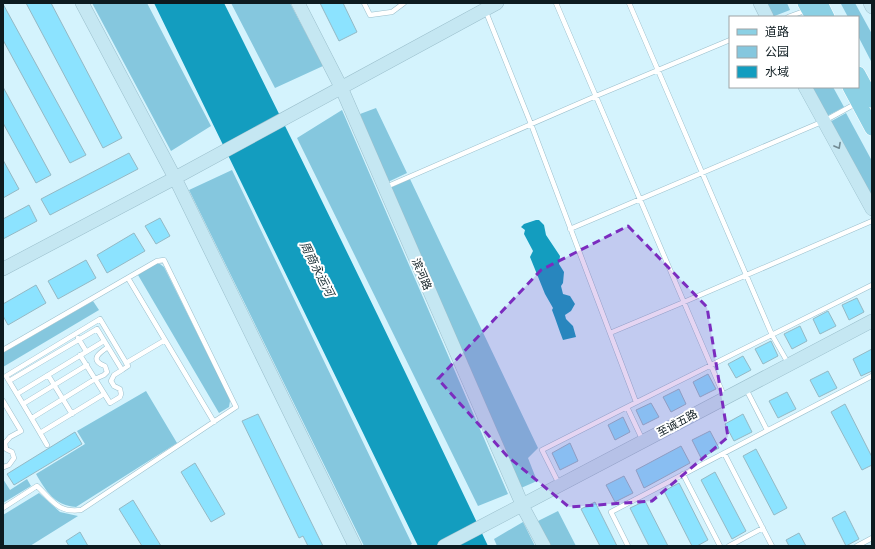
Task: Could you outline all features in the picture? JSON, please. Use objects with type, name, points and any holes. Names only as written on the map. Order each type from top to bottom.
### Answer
[{"type":"main road","points":[[811,8],[825,16]]},
{"type":"main road","points":[[859,78],[872,128]]},
{"type":"street","points":[[82,3],[175,178],[355,546]]},
{"type":"street","name":"滨河路","points":[[298,3],[341,87],[522,504],[544,546]]},
{"type":"street","points":[[3,269],[175,178],[497,3]]},
{"type":"street","points":[[760,3],[766,16]]},
{"type":"street","points":[[806,88],[872,209]]},
{"type":"street","name":"至诚五路","points":[[444,546],[872,321]]},
{"type":"lane","points":[[364,3],[370,15],[392,12],[404,3]]},
{"type":"lane","points":[[556,3],[725,398]]},
{"type":"lane","points":[[629,3],[772,335],[789,364]]},
{"type":"lane","points":[[791,16],[811,8]]},
{"type":"lane","points":[[485,10],[531,124],[636,402]]},
{"type":"lane","points":[[385,188],[596,96],[729,40]]},
{"type":"lane","points":[[570,229],[824,121],[863,95]]},
{"type":"lane","points":[[610,333],[872,221]]},
{"type":"lane","points":[[3,350],[157,261],[164,260],[236,407],[81,510],[70,511],[58,506],[37,486],[3,508]]},
{"type":"lane","points":[[128,278],[214,422]]},
{"type":"lane","points":[[560,484],[542,450],[872,285]]},
{"type":"lane","points":[[47,445],[6,376],[100,319],[128,366],[114,375],[111,381],[114,386],[120,389],[120,397],[110,403],[80,355]]},
{"type":"lane","points":[[9,381],[97,329],[122,370]]},
{"type":"lane","points":[[75,334],[86,352]]},
{"type":"lane","points":[[126,363],[165,340]]},
{"type":"lane","points":[[17,394],[104,341]]},
{"type":"lane","points":[[32,418],[95,379],[104,376],[107,372],[105,366],[99,363],[97,356],[108,347]]},
{"type":"lane","points":[[23,404],[86,365]]},
{"type":"lane","points":[[48,375],[72,414]]},
{"type":"lane","points":[[628,546],[610,512],[872,376]]},
{"type":"lane","points":[[745,387],[767,430]]},
{"type":"lane","points":[[40,433],[104,394]]},
{"type":"lane","points":[[3,401],[5,409],[21,431],[6,440],[6,449],[12,452],[14,458],[9,465],[3,466]]},
{"type":"lane","points":[[626,407],[643,441]]},
{"type":"lane","points":[[724,453],[772,546]]},
{"type":"lane","points":[[683,474],[720,546]]},
{"type":"lane","points":[[729,546],[763,528]]},
{"type":"lane","points":[[857,546],[872,538]]},
{"type":"highlighted area","points":[[628,226],[707,307],[728,437],[652,501],[569,507],[507,456],[438,379],[541,270]]},
{"type":"green space","points":[[92,3],[147,3],[211,126],[171,151]]},
{"type":"green space","points":[[231,3],[290,3],[323,66],[275,88]]},
{"type":"green space","points":[[765,3],[787,3],[790,10],[772,16]]},
{"type":"green space","points":[[855,3],[872,34],[872,63],[859,38],[859,16],[847,16],[841,4]]},
{"type":"green space","points":[[812,88],[834,88],[844,107],[827,116]]},
{"type":"green space","points":[[376,108],[407,173],[388,182],[360,114]]},
{"type":"green space","points":[[342,110],[508,494],[478,506],[297,138]]},
{"type":"green space","points":[[846,113],[872,161],[872,205],[828,123]]},
{"type":"green space","points":[[232,170],[412,544],[409,546],[364,546],[189,190]]},
{"type":"green space","points":[[410,179],[538,448],[528,458],[537,481],[521,488],[390,188]]},
{"type":"green space","points":[[155,264],[160,264],[164,267],[229,397],[229,407],[219,413],[138,275]]},
{"type":"green space","points":[[93,301],[99,310],[3,367],[3,353]]},
{"type":"green space","points":[[146,391],[177,443],[76,507],[68,506],[56,500],[43,486],[36,474],[85,444],[77,431]]},
{"type":"green space","points":[[3,479],[10,490],[27,479],[31,486],[3,503]]},
{"type":"green space","points":[[39,493],[60,512],[78,516],[30,546],[3,546],[3,515]]},
{"type":"green space","points":[[558,511],[576,546],[550,546],[538,521]]},
{"type":"green space","points":[[523,522],[535,546],[497,546],[494,539]]},
{"type":"water","name":"周商永运河","points":[[154,3],[224,3],[358,274],[488,546],[418,546]]},
{"type":"water","points":[[539,220],[544,225],[546,235],[560,256],[559,264],[564,272],[563,283],[561,286],[563,294],[570,296],[575,304],[571,311],[565,315],[566,319],[573,326],[576,337],[563,340],[552,310],[553,308],[545,294],[530,257],[533,251],[524,234],[525,230],[521,227],[524,224]]},
{"type":"building","points":[[26,3],[51,3],[122,138],[103,148]]},
{"type":"building","points":[[320,3],[343,3],[357,32],[339,41]]},
{"type":"building","points":[[3,4],[86,155],[70,163],[3,40]]},
{"type":"building","points":[[3,87],[51,175],[36,183],[3,123]]},
{"type":"building","points":[[129,153],[138,169],[50,215],[41,199]]},
{"type":"building","points":[[3,160],[19,189],[3,198]]},
{"type":"building","points":[[29,205],[37,221],[3,239],[3,219]]},
{"type":"building","points":[[160,218],[170,236],[156,244],[145,226]]},
{"type":"building","points":[[134,233],[145,251],[107,273],[97,255]]},
{"type":"building","points":[[86,260],[96,278],[58,299],[48,281]]},
{"type":"building","points":[[36,285],[46,303],[8,325],[3,316],[3,304]]},
{"type":"building","points":[[857,298],[864,312],[849,320],[842,305]]},
{"type":"building","points":[[828,311],[836,326],[820,334],[813,319]]},
{"type":"building","points":[[800,326],[807,341],[792,349],[784,334]]},
{"type":"building","points":[[771,341],[778,356],[763,364],[755,349]]},
{"type":"building","points":[[872,349],[872,371],[861,376],[853,359]]},
{"type":"building","points":[[743,356],[751,370],[736,378],[728,364]]},
{"type":"building","points":[[828,371],[837,388],[819,397],[810,380]]},
{"type":"building","points":[[708,374],[716,389],[700,397],[693,382]]},
{"type":"building","points":[[679,389],[686,404],[671,412],[663,397]]},
{"type":"building","points":[[787,392],[796,409],[778,418],[769,401]]},
{"type":"building","points":[[651,403],[659,417],[643,425],[636,410]]},
{"type":"building","points":[[845,404],[872,457],[872,465],[862,470],[831,412]]},
{"type":"building","points":[[258,414],[323,546],[308,546],[303,536],[299,538],[242,421]]},
{"type":"building","points":[[743,414],[752,432],[734,441],[725,424]]},
{"type":"building","points":[[623,417],[630,432],[615,440],[608,425]]},
{"type":"building","points":[[710,431],[719,448],[701,458],[692,440]]},
{"type":"building","points":[[75,432],[82,444],[14,485],[7,474]]},
{"type":"building","points":[[570,443],[578,461],[560,470],[552,453]]},
{"type":"building","points":[[681,446],[690,463],[644,488],[636,470]]},
{"type":"building","points":[[756,449],[787,508],[774,515],[743,456]]},
{"type":"building","points":[[195,463],[225,514],[211,522],[181,472]]},
{"type":"building","points":[[715,472],[746,531],[732,539],[701,480]]},
{"type":"building","points":[[624,476],[633,493],[615,502],[606,485]]},
{"type":"building","points":[[679,483],[708,540],[697,546],[692,546],[664,491]]},
{"type":"building","points":[[133,500],[161,546],[142,546],[119,509]]},
{"type":"building","points":[[645,501],[668,546],[649,546],[630,508]]},
{"type":"building","points":[[595,502],[617,546],[600,546],[581,509]]},
{"type":"building","points":[[845,511],[859,539],[846,546],[832,518]]},
{"type":"building","points":[[80,532],[88,546],[69,546],[66,541]]},
{"type":"building","points":[[799,533],[806,546],[789,546],[786,540]]}]
